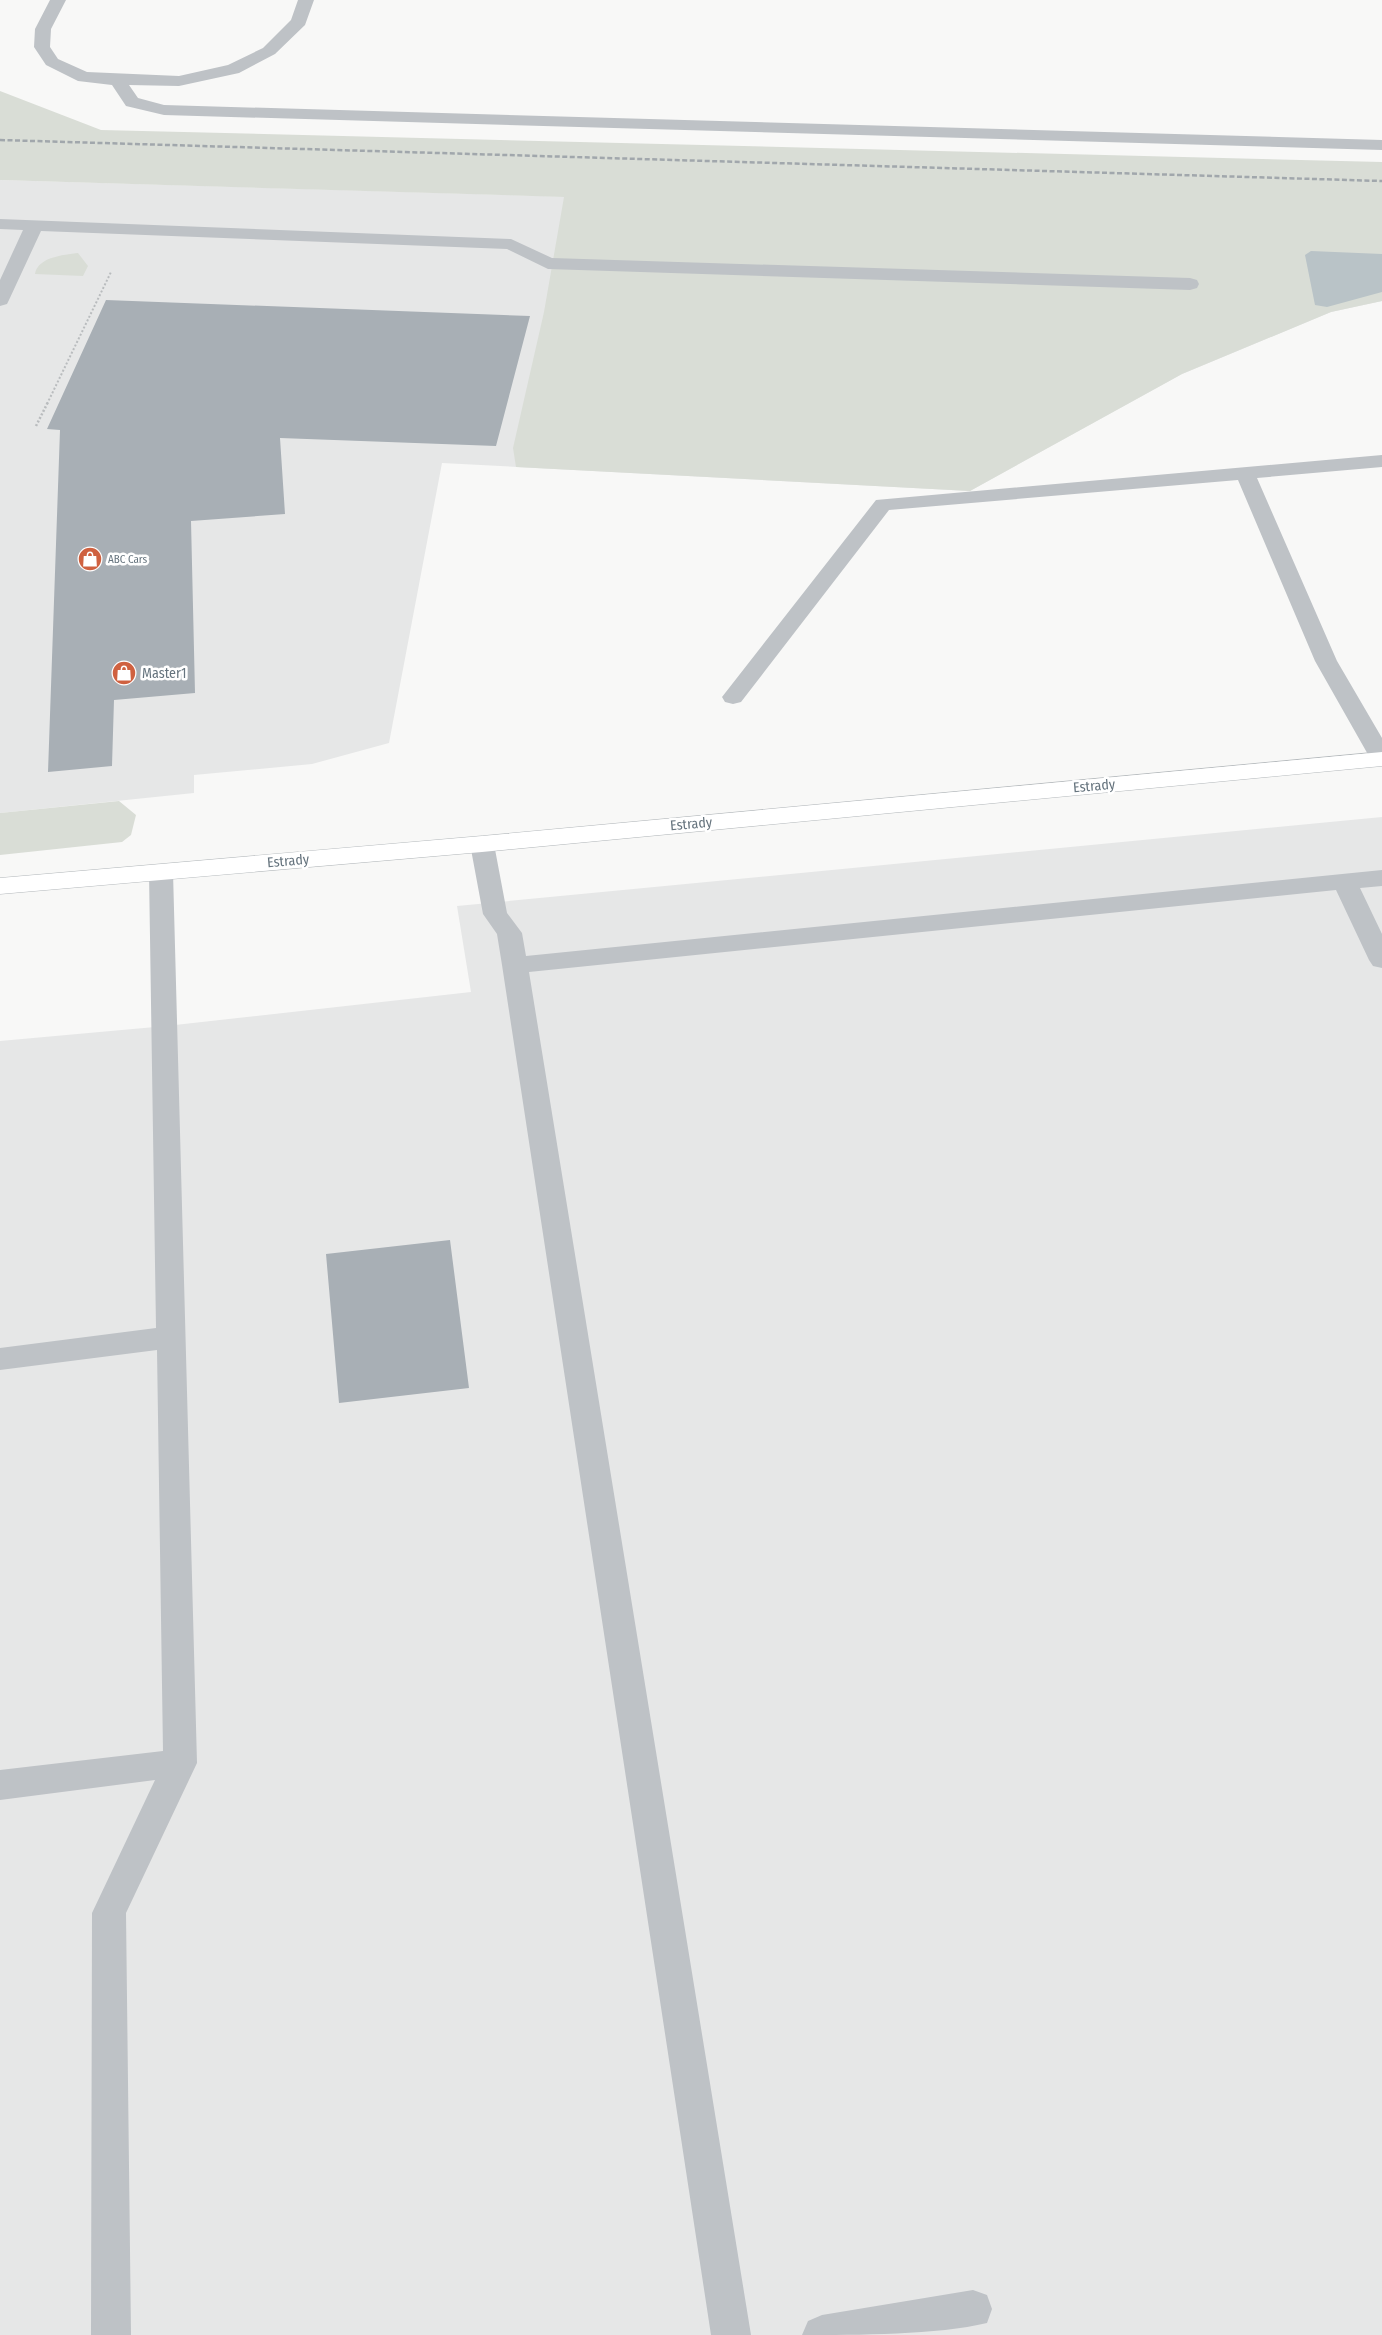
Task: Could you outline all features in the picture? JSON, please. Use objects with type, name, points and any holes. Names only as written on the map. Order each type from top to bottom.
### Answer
[{"type":"main road","name":"Estrady","points":[[0,886],[482,844],[1382,758]]},
{"type":"lane","points":[[58,0],[43,29],[42,47],[52,62],[84,77],[117,80],[179,81],[233,69],[269,51],[299,22],[306,0]]},
{"type":"lane","points":[[117,80],[132,102],[164,110],[1382,145]]},
{"type":"lane","points":[[0,224],[511,244],[548,263],[1190,284]]},
{"type":"lane","points":[[0,300],[35,225]]},
{"type":"lane","points":[[733,697],[883,504],[1382,461]]},
{"type":"lane","points":[[1246,472],[1326,661],[1382,758]]},
{"type":"lane","points":[[482,844],[495,914],[509,932],[516,966],[731,2335]]},
{"type":"lane","points":[[111,2335],[109,1913],[180,1763],[161,872]]},
{"type":"lane","points":[[516,966],[755,944],[1111,904],[1382,878]]},
{"type":"lane","points":[[1344,881],[1382,960]]},
{"type":"lane","points":[[0,1359],[172,1337]]},
{"type":"lane","points":[[0,1785],[180,1763]]},
{"type":"lane","points":[[822,2335],[974,2309]]},
{"type":"path","points":[[36,426],[111,271],[149,229]]},
{"type":"shaded area","points":[[0,91],[101,130],[1382,162],[1382,301],[1331,312],[1182,374],[970,491],[516,467],[513,448],[544,312],[564,197],[0,180]]},
{"type":"shaded area","points":[[0,180],[681,200],[1382,301],[1331,312],[1182,374],[970,491],[442,463],[389,743],[312,764],[194,775],[194,793],[0,813]]},
{"type":"shaded area","points":[[1311,251],[1382,254],[1382,292],[1327,307],[1315,305],[1305,255]]},
{"type":"shaded area","points":[[78,253],[88,266],[83,276],[35,274],[37,268],[46,260]]},
{"type":"shaded area","points":[[119,801],[136,815],[131,835],[122,842],[0,855],[0,813]]},
{"type":"shaded area","points":[[1382,817],[1382,2335],[0,2335],[0,1041],[166,1026],[471,992],[457,906]]},
{"type":"building","points":[[106,300],[530,316],[496,446],[280,438],[285,514],[191,521],[195,693],[114,700],[112,766],[48,772],[60,430],[47,429]]},
{"type":"building","points":[[450,1240],[469,1388],[339,1403],[326,1254]]},
{"type":"railway","points":[[0,140],[1382,181]]},
{"type":"place","name":"ABC Cars","points":[[90,559]]},
{"type":"place","name":"Master1","points":[[124,673]]}]
